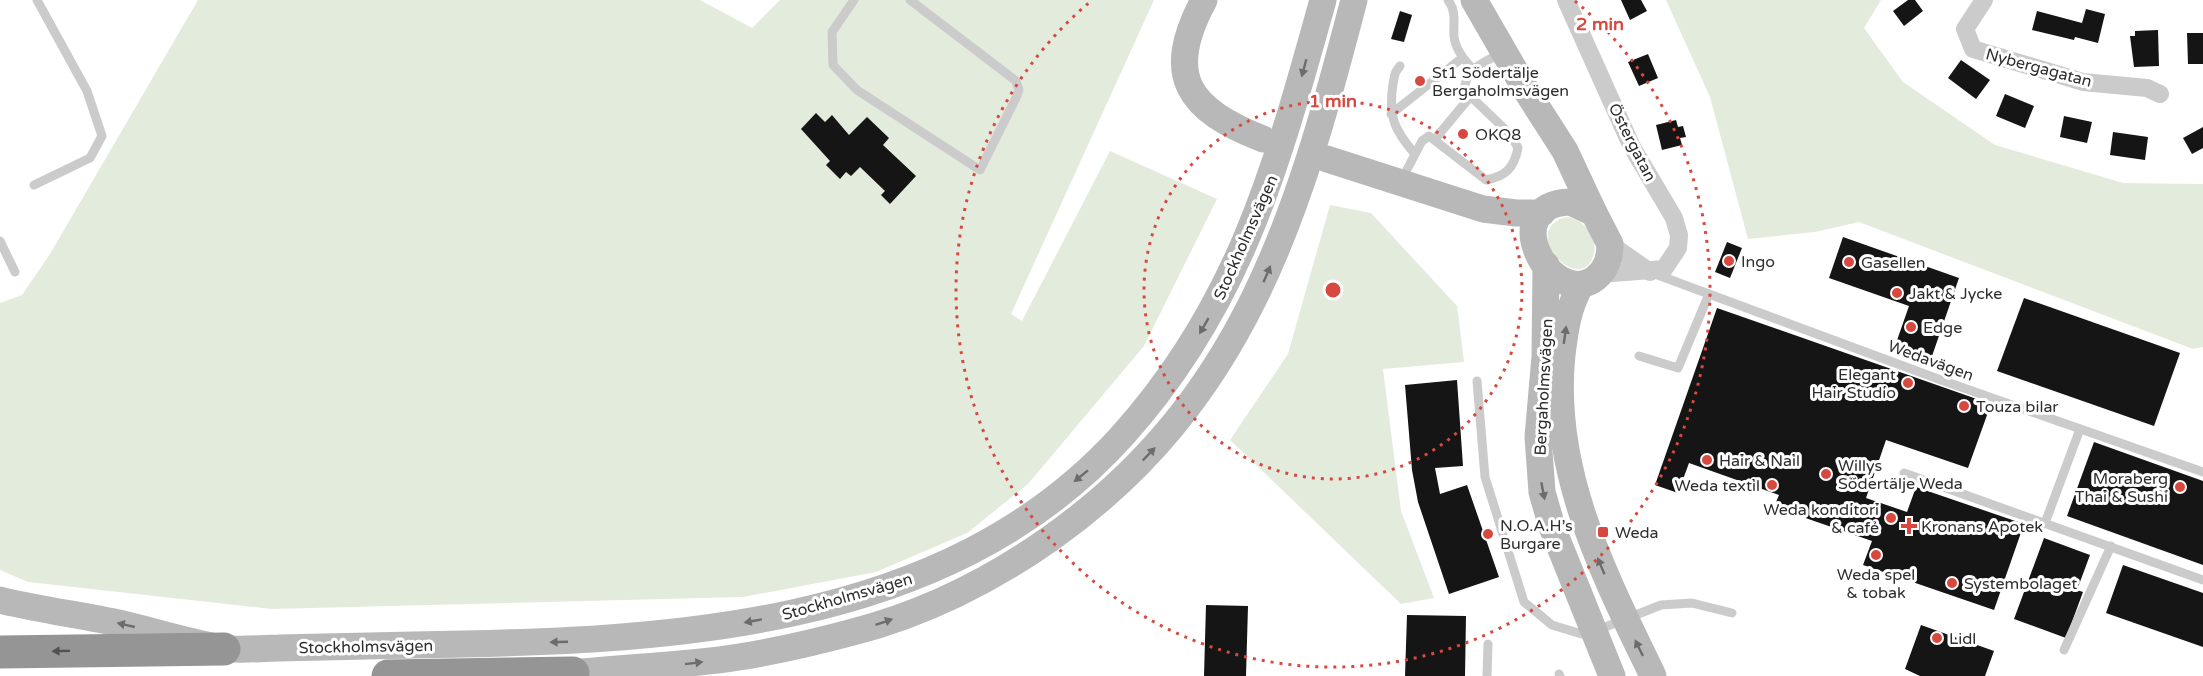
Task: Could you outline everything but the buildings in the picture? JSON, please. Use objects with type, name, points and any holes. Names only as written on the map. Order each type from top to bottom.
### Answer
[{"type":"highway","points":[[0,652],[224,649]]},
{"type":"highway","points":[[388,676],[562,674]]},
{"type":"main road","points":[[1204,0],[1186,39],[1184,59],[1191,90],[1207,110],[1220,120],[1263,139]]},
{"type":"main road","name":"Stockholmsvägen","points":[[562,674],[739,657],[856,631],[904,615],[983,580],[1023,558],[1091,508],[1125,479],[1157,446],[1198,395],[1218,366],[1262,286],[1299,193],[1354,0]]},
{"type":"main road","points":[[1474,0],[1576,171],[1610,244],[1608,260],[1591,279],[1566,282],[1545,265],[1533,240],[1533,225],[1548,209],[1561,171],[1554,135]]},
{"type":"main road","points":[[1482,0],[1499,44]]},
{"type":"main road","name":"Stockholmsvägen","points":[[0,600],[120,624],[224,649],[569,642],[648,637],[777,617],[897,585],[997,536],[1030,515],[1094,465],[1154,399],[1203,327],[1240,257],[1273,173],[1320,4]]},
{"type":"main road","points":[[1327,159],[1483,209],[1522,214],[1580,204],[1594,213]]},
{"type":"main road","points":[[1483,209],[1533,240]]},
{"type":"main road","name":"Bergaholmsvägen","points":[[1545,265],[1545,357],[1538,437],[1542,492],[1555,537],[1612,676]]},
{"type":"main road","name":"Bergaholmsvägen","points":[[1591,279],[1570,308],[1565,330],[1560,372],[1561,421],[1567,463],[1584,524],[1625,619],[1653,676]]},
{"type":"street","name":"Östergatan","points":[[1566,0],[1632,147],[1674,218],[1679,235],[1678,248],[1664,269],[1650,272]]},
{"type":"street","name":"Nybergagatan","points":[[1983,0],[1965,29],[1973,49],[2083,82],[2147,88],[2160,94]]},
{"type":"street","points":[[1610,244],[1650,272]]},
{"type":"street","points":[[1591,279],[1650,272]]},
{"type":"lane","points":[[34,185],[90,158],[102,136],[87,91],[37,0]]},
{"type":"lane","points":[[854,0],[832,33],[833,65],[857,90],[980,170],[1016,98],[1019,90],[1016,81],[910,0]]},
{"type":"lane","points":[[1448,0],[1456,22],[1454,37],[1462,58],[1473,69]]},
{"type":"lane","points":[[1401,182],[1422,141],[1429,136],[1486,180],[1502,177],[1515,164],[1518,148],[1511,135],[1465,91],[1464,82],[1473,69],[1499,44]]},
{"type":"lane","points":[[1390,114],[1462,58]]},
{"type":"lane","points":[[1400,66],[1394,74],[1390,114],[1401,137],[1415,154]]},
{"type":"lane","points":[[1435,140],[1470,97]]},
{"type":"lane","points":[[0,241],[15,272]]},
{"type":"lane","name":"Wedavägen","points":[[1650,272],[2203,472]]},
{"type":"lane","points":[[1639,356],[1678,368],[1709,294]]},
{"type":"lane","points":[[1477,381],[1485,477],[1524,602],[1552,625],[1585,635],[1661,604],[1677,602],[1712,607],[1732,613]]},
{"type":"lane","points":[[2045,523],[2080,429]]},
{"type":"lane","points":[[1904,472],[2203,580]]},
{"type":"lane","points":[[2064,650],[2111,546]]},
{"type":"lane","points":[[1487,676],[1488,644]]},
{"type":"shaded area","points":[[198,0],[700,0],[752,28],[780,0],[1154,0],[1011,314],[1022,321],[1110,151],[1217,199],[1144,346],[1028,484],[967,533],[876,572],[743,597],[272,609],[28,582],[0,570],[0,303],[22,295],[50,254]]},
{"type":"shaded area","points":[[1666,0],[1881,0],[1864,28],[1903,82],[1995,145],[2123,183],[2203,184],[2203,347],[2193,349],[1859,222],[1815,232],[1748,239],[1710,97]]},
{"type":"shaded area","points":[[1330,205],[1371,213],[1457,306],[1464,362],[1383,369],[1401,511],[1434,598],[1401,604],[1230,440],[1288,354]]},
{"type":"shaded area","points":[[1566,217],[1583,224],[1594,240],[1594,253],[1588,266],[1578,269],[1567,266],[1557,258],[1550,247],[1548,235],[1552,224]]},
{"type":"place","name":"St1 Södertälje Bergaholmsvägen","points":[[1420,81]]},
{"type":"place","name":"OKQ8","points":[[1463,134]]},
{"type":"place","name":"Ingo","points":[[1729,261]]},
{"type":"place","name":"Gasellen","points":[[1849,262]]},
{"type":"place","name":"Jakt & Jycke","points":[[1897,293]]},
{"type":"place","name":"Edge","points":[[1911,327]]},
{"type":"place","name":"Elegant Hair Studio","points":[[1908,383]]},
{"type":"place","name":"Touza bilar","points":[[1964,406]]},
{"type":"place","name":"Hair & Nail","points":[[1707,460]]},
{"type":"place","name":"Willys Södertälje Weda","points":[[1826,474]]},
{"type":"place","name":"Weda textil","points":[[1772,485]]},
{"type":"place","name":"Moraberg Thai & Sushi","points":[[2180,487]]},
{"type":"place","name":"Weda konditori & café","points":[[1891,518]]},
{"type":"place","name":"Kronans Apotek","points":[[1909,526]]},
{"type":"place","name":"Weda","points":[[1603,532]]},
{"type":"place","name":"N.O.A.H’s Burgare","points":[[1488,534]]},
{"type":"place","name":"Weda spel & tobak","points":[[1876,555]]},
{"type":"place","name":"Systembolaget","points":[[1952,583]]},
{"type":"place","name":"Lidl","points":[[1937,638]]}]
